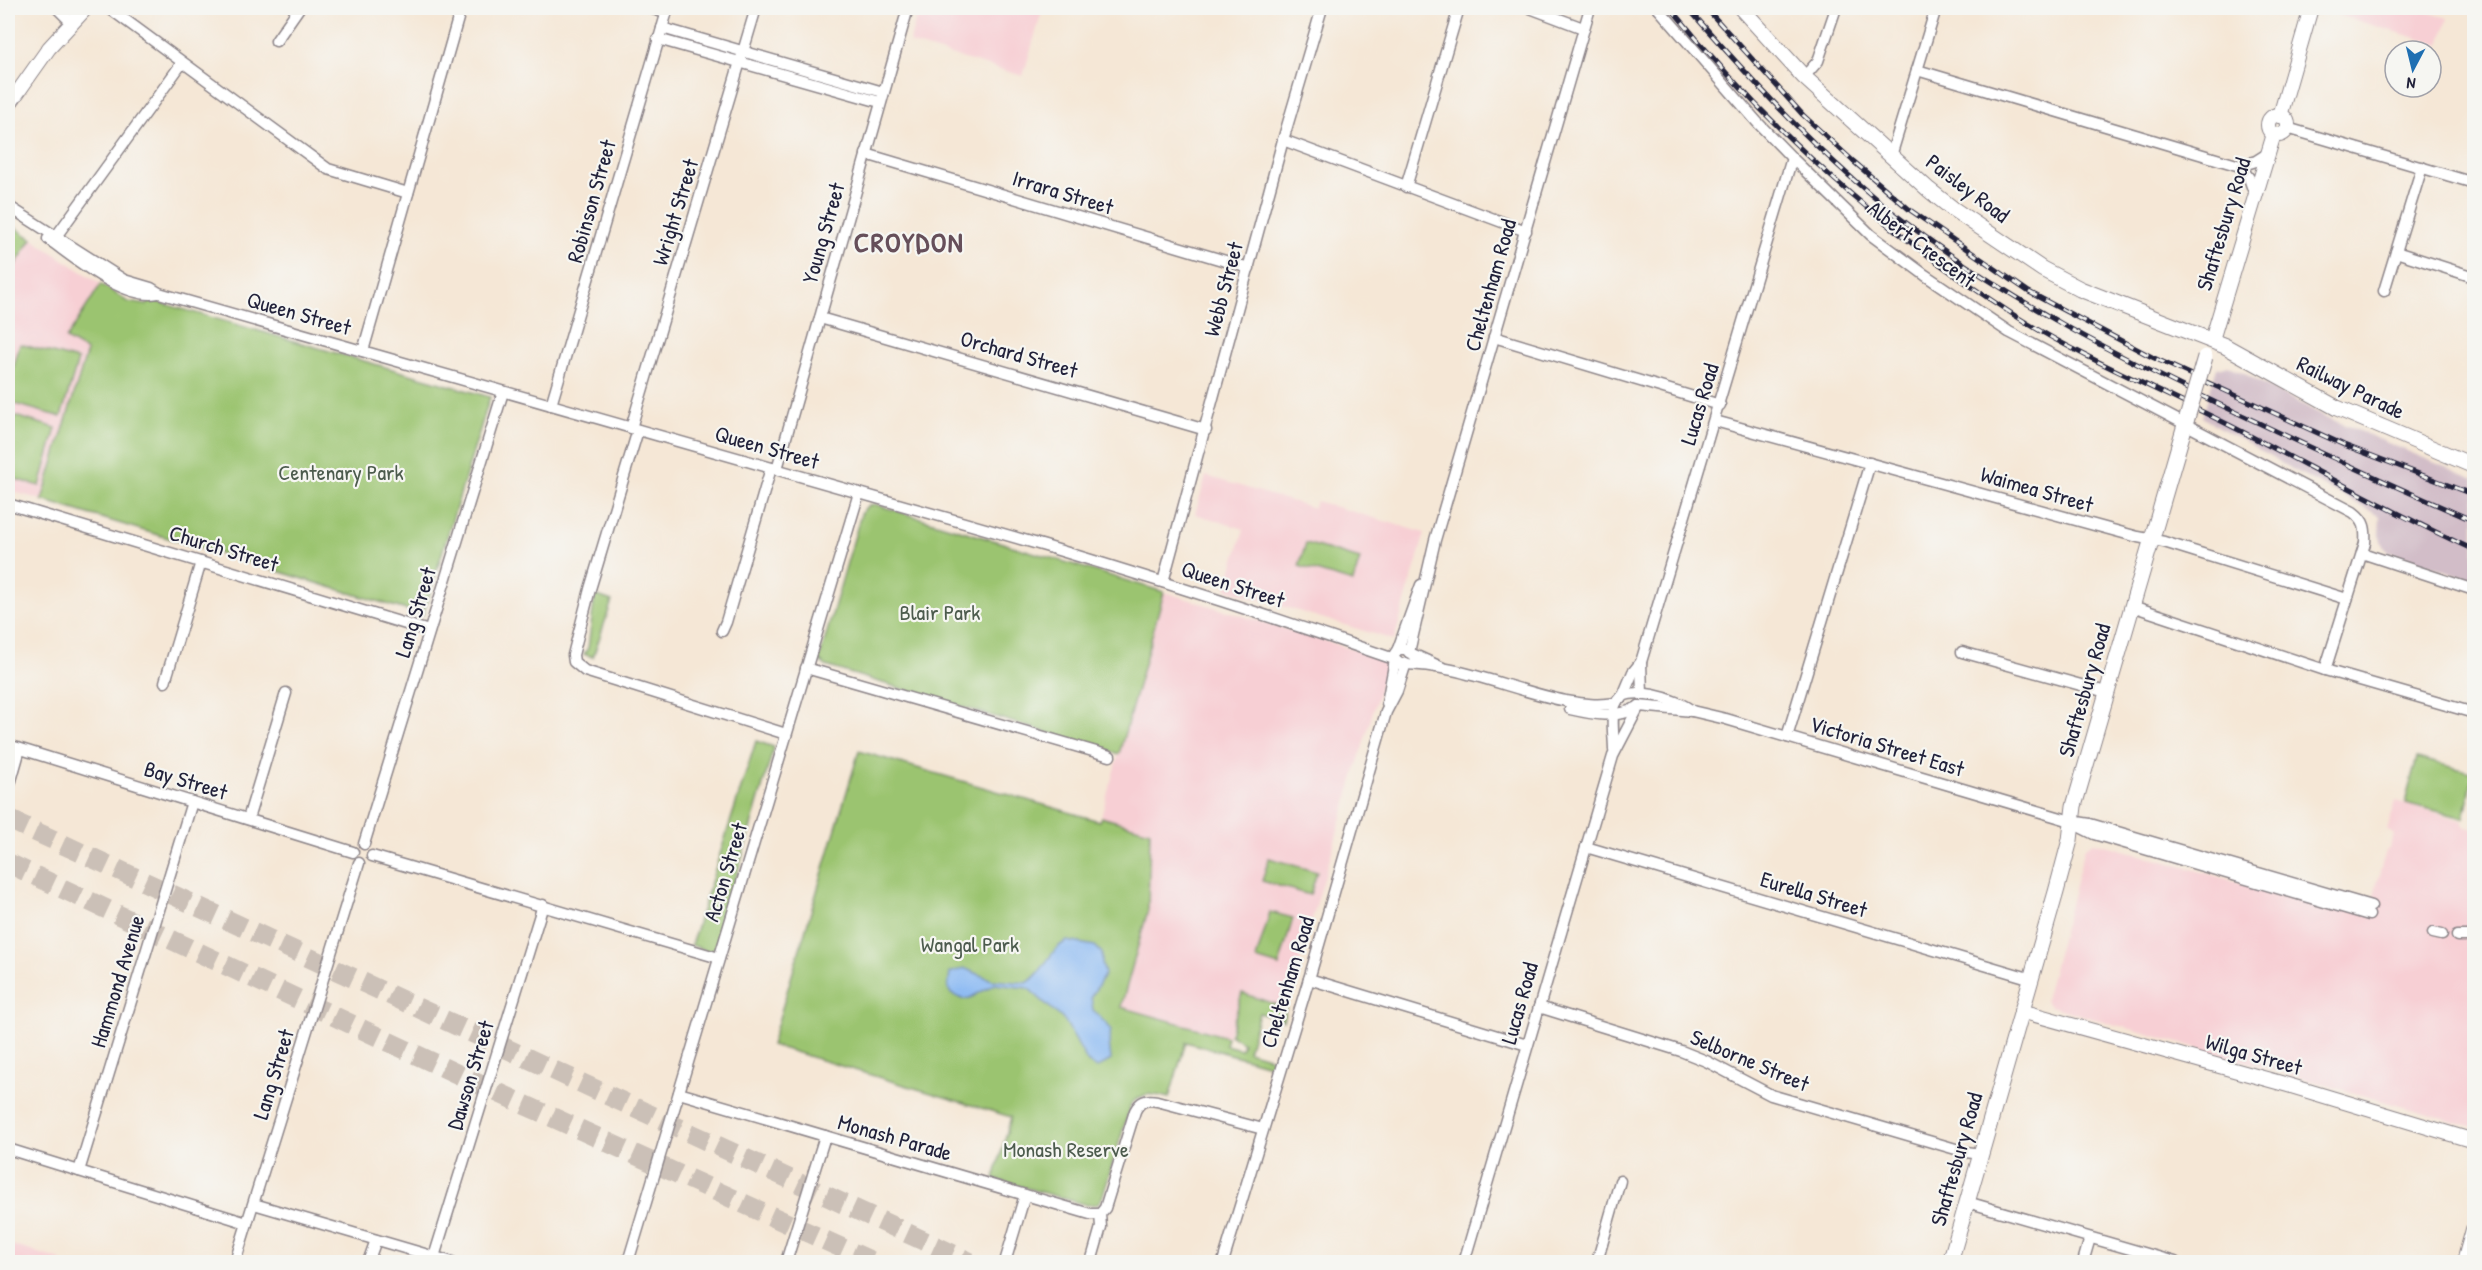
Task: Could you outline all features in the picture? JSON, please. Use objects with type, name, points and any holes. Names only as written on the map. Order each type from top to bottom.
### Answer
[{"type":"main road","name":"Paisley Road","points":[[1741,8],[1804,77],[1953,209],[2042,269],[2080,289],[2212,340]]},
{"type":"main road","name":"Shaftesbury Road","points":[[1950,1263],[2070,840],[2071,821],[2106,692],[2186,420],[2212,340]]},
{"type":"main road","name":"Railway Parade","points":[[2212,340],[2329,405],[2475,466]]},
{"type":"street","points":[[57,8],[70,19]]},
{"type":"street","points":[[8,106],[70,19],[86,8]]},
{"type":"street","points":[[109,8],[328,170],[408,193]]},
{"type":"street","points":[[276,41],[299,8]]},
{"type":"street","points":[[363,351],[460,8]]},
{"type":"street","points":[[650,8],[667,10]]},
{"type":"street","name":"Wright Street","points":[[756,8],[635,429],[573,655],[578,667],[585,671],[786,734]]},
{"type":"street","name":"Young Street","points":[[722,631],[820,318],[908,8]]},
{"type":"street","name":"Webb Street","points":[[1163,582],[1283,140],[1322,8]]},
{"type":"street","points":[[1406,187],[1459,8]]},
{"type":"street","points":[[1530,8],[1584,28]]},
{"type":"street","name":"Cheltenham Road","points":[[1223,1263],[1309,980],[1590,8]]},
{"type":"street","name":"Albert Crescent","points":[[1658,8],[1742,105],[1792,158],[1871,235],[1925,275],[2009,332],[2186,420],[2362,519],[2365,525],[2362,553],[2325,670]]},
{"type":"street","points":[[1804,77],[1818,61],[1836,8]]},
{"type":"street","points":[[1891,156],[1936,8]]},
{"type":"street","points":[[2280,116],[2311,8]]},
{"type":"street","name":"Robinson Street","points":[[551,405],[667,10]]},
{"type":"street","points":[[660,34],[882,97]]},
{"type":"street","points":[[54,239],[182,63]]},
{"type":"street","points":[[1917,70],[2240,166],[2256,161],[2267,154]]},
{"type":"street","points":[[2274,116],[2280,116],[2287,120],[2288,128],[2283,134],[2274,134],[2269,128],[2269,122],[2274,116]]},
{"type":"street","points":[[2288,128],[2475,183]]},
{"type":"street","name":"Shaftesbury Road","points":[[2212,340],[2274,134]]},
{"type":"street","points":[[1283,140],[1526,231]]},
{"type":"street","name":"Irrara Street","points":[[866,154],[1249,268]]},
{"type":"street","name":"Lucas Road","points":[[1464,1263],[1613,756],[1640,701],[1641,662],[1720,405],[1792,158]]},
{"type":"street","points":[[2240,166],[2249,178],[2255,195]]},
{"type":"street","points":[[2384,291],[2422,167]]},
{"type":"street","name":"Queen Street","points":[[8,207],[54,239],[88,267],[115,283],[148,296],[159,293],[859,493],[1163,582],[1361,646],[1555,700],[1592,706],[1618,707]]},
{"type":"street","name":"Queen Street","points":[[8,213],[54,239]]},
{"type":"street","points":[[2396,252],[2475,277]]},
{"type":"street","name":"Orchard Street","points":[[820,318],[1206,430]]},
{"type":"street","points":[[1494,337],[1720,405]]},
{"type":"street","name":"Lang Street","points":[[364,844],[503,392]]},
{"type":"street","name":"Waimea Street","points":[[1715,421],[2151,539],[2347,599]]},
{"type":"street","points":[[1787,737],[1870,463]]},
{"type":"street","name":"Acton Street","points":[[628,1263],[859,493]]},
{"type":"street","name":"Church Street","points":[[8,504],[429,631]]},
{"type":"street","points":[[2362,553],[2475,590]]},
{"type":"street","points":[[165,682],[201,562]]},
{"type":"street","points":[[2132,606],[2325,670],[2475,713]]},
{"type":"street","points":[[1962,652],[2106,692]]},
{"type":"street","name":"Lucas Road","points":[[1613,756],[1618,707],[1633,672],[1641,662]]},
{"type":"street","points":[[806,668],[1110,756]]},
{"type":"street","points":[[1635,692],[1640,701],[1618,707],[1635,692]]},
{"type":"street","points":[[248,819],[286,693]]},
{"type":"street","name":"Victoria Street East","points":[[1640,701],[1692,711],[1787,737],[2071,821],[2090,824],[2370,910]]},
{"type":"street","name":"Bay Street","points":[[8,745],[353,852]]},
{"type":"street","points":[[8,791],[20,749]]},
{"type":"street","name":"Hammond Avenue","points":[[80,1171],[192,802]]},
{"type":"street","points":[[364,844],[370,848],[372,856],[366,863],[359,863],[353,852],[356,847],[364,844]]},
{"type":"street","name":"Eurella Street","points":[[1586,847],[2032,979]]},
{"type":"street","points":[[372,856],[719,958]]},
{"type":"street","name":"Lang Street","points":[[236,1263],[359,863]]},
{"type":"street","name":"Dawson Street","points":[[434,1257],[543,905]]},
{"type":"street","points":[[2457,936],[2475,936]]},
{"type":"street","points":[[1309,980],[1527,1045]]},
{"type":"street","name":"Selborne Street","points":[[1539,1008],[1681,1051],[1706,1061],[1771,1095],[1966,1152],[1981,1154]]},
{"type":"street","name":"Wilga Street","points":[[2021,1011],[2280,1083],[2475,1141]]},
{"type":"street","name":"Monash Parade","points":[[679,1093],[1090,1214],[1100,1214]]},
{"type":"street","points":[[1091,1263],[1101,1227],[1100,1214],[1105,1208],[1135,1111],[1145,1100],[1157,1101],[1263,1129]]},
{"type":"street","points":[[786,1263],[825,1136]]},
{"type":"street","points":[[8,1149],[247,1223]]},
{"type":"street","points":[[1597,1263],[1620,1181]]},
{"type":"street","points":[[1005,1263],[1025,1195]]},
{"type":"street","points":[[1967,1202],[2175,1263]]},
{"type":"street","points":[[254,1204],[452,1263]]},
{"type":"street","points":[[2464,1263],[2475,1226]]},
{"type":"street","points":[[2083,1263],[2090,1238]]},
{"type":"street","points":[[368,1263],[375,1240]]},
{"type":"shaded area","points":[[919,8],[1043,8],[1023,76],[909,43]]},
{"type":"shaded area","points":[[2326,8],[2412,8],[2448,18],[2442,39],[2420,39],[2325,11]]},
{"type":"shaded area","points":[[32,239],[101,284],[66,338],[87,351],[42,500],[8,490],[8,276]]},
{"type":"shaded area","points":[[2228,365],[2328,418],[2474,479],[2474,580],[2389,552],[2383,546],[2379,535],[2380,516],[2279,462],[2202,417],[2217,368]]},
{"type":"shaded area","points":[[1206,476],[1314,508],[1316,501],[1425,533],[1394,640],[1226,589],[1244,529],[1195,514]]},
{"type":"shaded area","points":[[1164,592],[1388,660],[1286,1008],[1243,993],[1227,1037],[1121,1007],[1148,910],[1101,817]]},
{"type":"shaded area","points":[[2396,801],[2463,821],[2462,826],[2474,829],[2474,1127],[2050,1006],[2045,1000],[2085,847],[2094,842],[2325,906],[2371,906],[2385,853],[2394,835],[2387,830]]},
{"type":"shaded area","points":[[8,1244],[61,1260],[60,1262],[8,1262]]},
{"type":"green space","points":[[8,223],[32,239],[8,276]]},
{"type":"green space","name":"Centenary Park","points":[[101,284],[128,302],[147,305],[151,300],[490,397],[423,615],[42,500],[87,351],[66,339]]},
{"type":"green space","points":[[20,344],[78,360],[61,417],[8,402],[8,388]]},
{"type":"green space","points":[[8,414],[56,428],[40,486],[8,477]]},
{"type":"green space","name":"Blair Park","points":[[874,504],[1164,592],[1119,754],[826,666],[819,660],[861,514],[866,507]]},
{"type":"green space","points":[[1306,543],[1360,559],[1353,582],[1299,566]]},
{"type":"green space","points":[[595,595],[612,601],[593,657],[584,654],[588,648]]},
{"type":"green space","points":[[756,741],[774,747],[714,953],[691,945]]},
{"type":"green space","name":"Wangal Park","points":[[859,751],[1099,821],[1101,817],[1150,831],[1148,910],[1121,1007],[1227,1037],[1225,1045],[1241,1049],[1243,1043],[1230,1034],[1242,993],[1286,1008],[1283,1020],[1259,1013],[1248,1051],[1275,1059],[1273,1066],[1186,1042],[1169,1098],[1144,1095],[1131,1104],[1102,1198],[1097,1204],[1087,1205],[994,1179],[1011,1117],[771,1045]]},
{"type":"green space","points":[[2417,758],[2474,773],[2464,818],[2405,803]]},
{"type":"green space","points":[[1269,858],[1317,872],[1310,895],[1262,881]]},
{"type":"green space","points":[[1270,912],[1293,918],[1279,966],[1256,959]]},
{"type":"water","points":[[1067,941],[1095,946],[1102,953],[1105,974],[1091,997],[1093,1010],[1111,1029],[1109,1042],[1111,1060],[1097,1068],[1088,1063],[1065,1021],[1028,988],[995,984],[970,998],[963,999],[951,994],[948,988],[950,973],[964,968],[992,980],[1027,983],[1038,973],[1056,949]]},
{"type":"tunnel","points":[[8,819],[970,1262]]},
{"type":"tunnel","points":[[8,863],[470,1080],[873,1262]]},
{"type":"railway","points":[[1671,8],[1747,95],[1788,136],[1873,213],[1966,283],[2067,346],[2233,427],[2383,506],[2474,550]]},
{"type":"railway","points":[[1688,8],[1764,92],[1844,171],[1901,219],[1982,276],[2067,327],[2199,395],[2474,521]]},
{"type":"railway","points":[[1706,8],[1803,115],[1853,161],[1910,210],[2029,292],[2152,357],[2344,445],[2474,495]]},
{"type":"district","name":"CROYDON","points":[[909,242]]},
{"type":"park label","name":"Monash Reserve","points":[[1066,1149]]}]
